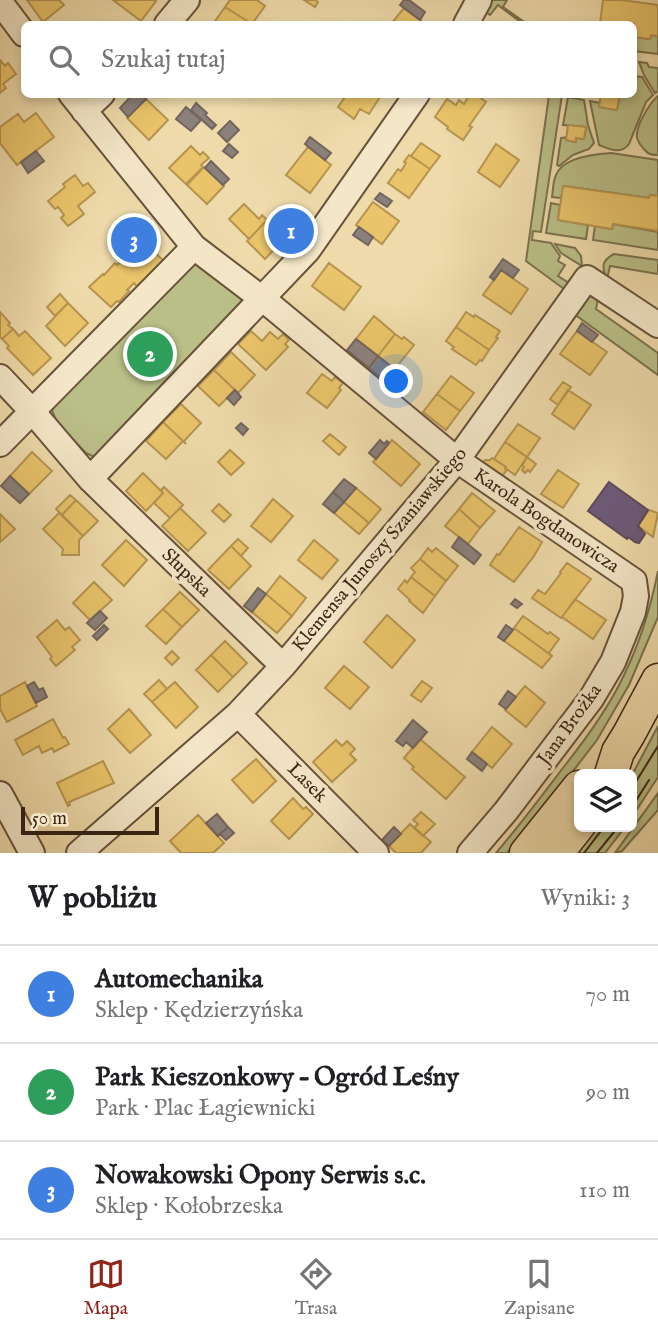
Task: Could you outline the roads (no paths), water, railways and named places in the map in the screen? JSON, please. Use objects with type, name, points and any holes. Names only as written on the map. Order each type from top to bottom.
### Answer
[{"type":"main road","points":[[614,763],[658,680]]},
{"type":"main road","points":[[526,853],[574,793]]},
{"type":"main road","points":[[557,853],[574,831]]},
{"type":"street","points":[[170,21],[187,0]]},
{"type":"street","points":[[468,21],[480,0]]},
{"type":"street","points":[[0,2],[21,30]]},
{"type":"street","points":[[90,479],[308,250],[414,98]]},
{"type":"street","name":"Karola Bogdanowicza","points":[[85,100],[194,247],[263,300],[457,460],[634,581]]},
{"type":"street","points":[[0,443],[194,247]]},
{"type":"street","name":"Klemensa Junoszy Szaniawskiego","points":[[79,853],[238,714],[283,666],[457,460],[587,278],[658,325]]},
{"type":"street","name":"Słupska","points":[[0,377],[90,479],[283,666]]},
{"type":"street","name":"Jana Brożka","points":[[470,853],[506,811],[591,699],[613,662],[633,612],[636,596],[634,581]]},
{"type":"street","name":"Lasek","points":[[238,714],[376,853]]},
{"type":"street","points":[[0,794],[32,853]]},
{"type":"tram line","points":[[637,780],[658,746]]},
{"type":"tram line","points":[[637,799],[649,780]]},
{"type":"tram line","points":[[584,853],[600,832]]},
{"type":"tram line","points":[[597,853],[614,832]]},
{"type":"place","name":"Automechanika","points":[[291,231]]},
{"type":"place","name":"Nowakowski Opony Serwis s.c.","points":[[134,240]]},
{"type":"place","name":"Park Kieszonkowy – Ogród Leśny","points":[[150,354]]}]
